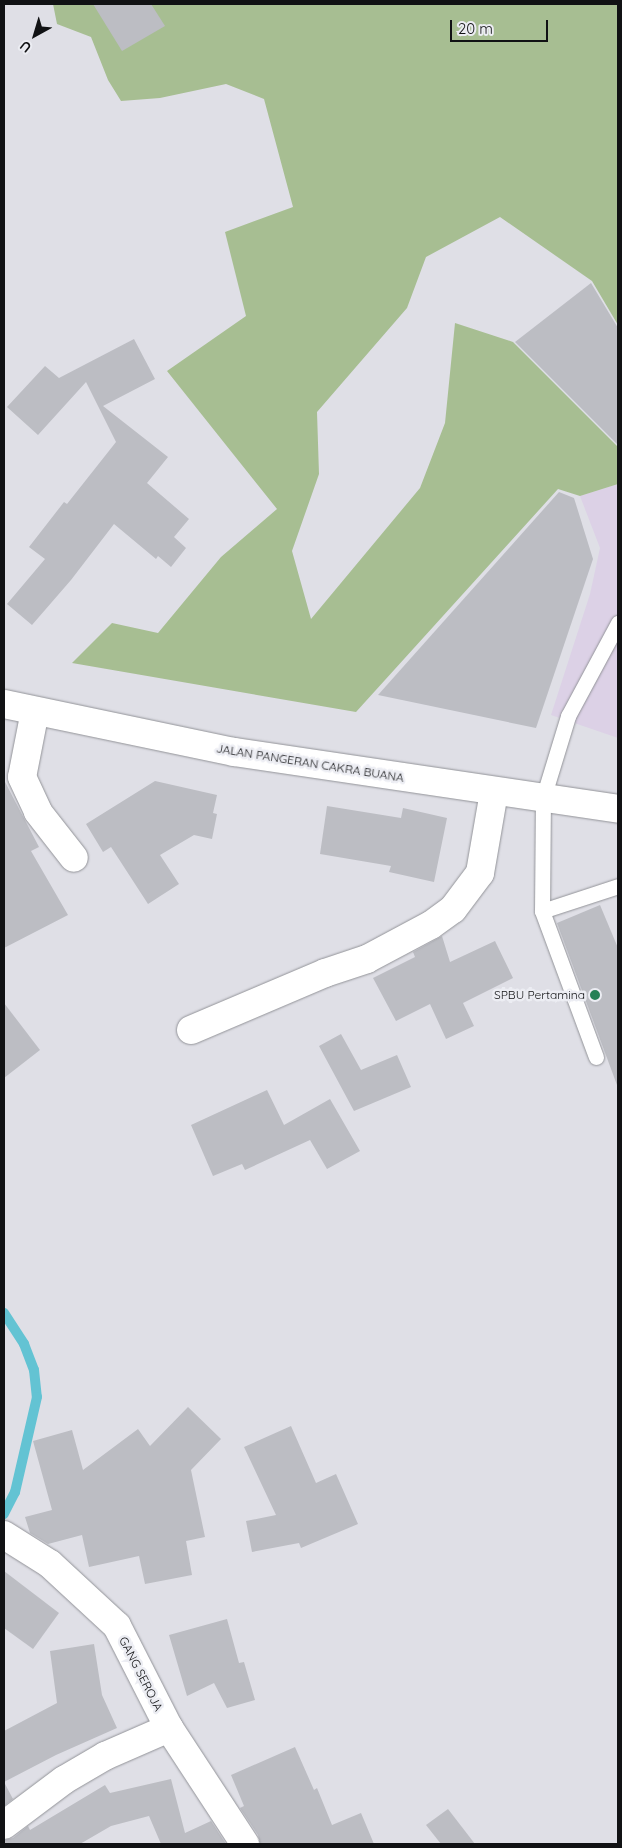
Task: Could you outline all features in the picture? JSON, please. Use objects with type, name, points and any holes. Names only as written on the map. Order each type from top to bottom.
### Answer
[{"type":"street","name":"JALAN PANGERAN CAKRA BUANA","points":[[4,704],[234,752],[618,810]]},
{"type":"street","points":[[35,711],[22,777],[38,812],[74,858]]},
{"type":"street","points":[[191,1030],[325,973],[367,959],[423,929],[453,910],[480,873],[494,792]]},
{"type":"street","name":"GANG SEROJA","points":[[4,1535],[50,1564],[117,1626],[169,1728],[245,1844]]},
{"type":"street","points":[[4,1826],[64,1780],[106,1756],[169,1728]]},
{"type":"lane","points":[[596,1057],[542,911],[544,798],[568,716],[618,623]]},
{"type":"lane","points":[[542,911],[618,886]]},
{"type":"shaded area","points":[[618,484],[618,738],[551,715],[590,594],[600,548],[580,496]]},
{"type":"green space","points":[[53,4],[618,4],[618,325],[592,281],[500,217],[426,257],[407,308],[317,412],[319,474],[292,551],[311,619],[420,488],[445,423],[455,323],[513,342],[618,447],[618,484],[580,496],[558,489],[356,712],[72,663],[112,623],[158,633],[221,557],[277,509],[167,371],[246,316],[225,232],[293,207],[264,99],[226,84],[160,98],[121,101],[108,80],[91,37],[57,24]]},
{"type":"building","points":[[93,4],[151,4],[165,26],[122,51]]},
{"type":"building","points":[[591,283],[618,328],[618,445],[515,342]]},
{"type":"building","points":[[134,339],[155,379],[103,406],[168,457],[147,483],[189,519],[174,537],[186,548],[171,567],[158,556],[156,559],[114,524],[71,580],[32,625],[7,604],[45,559],[29,547],[64,502],[67,504],[116,442],[86,382],[38,435],[7,407],[45,366],[59,378]]},
{"type":"building","points":[[559,492],[574,498],[593,559],[536,728],[378,695]]},
{"type":"building","points":[[4,780],[39,847],[31,851],[68,915],[4,948]]},
{"type":"building","points":[[155,781],[217,795],[213,813],[217,814],[212,839],[194,835],[160,855],[179,884],[148,904],[111,847],[103,852],[86,824]]},
{"type":"building","points":[[327,806],[401,818],[403,808],[447,818],[434,882],[389,872],[391,866],[320,854]]},
{"type":"building","points":[[600,905],[618,948],[617,1085],[557,923]]},
{"type":"building","points":[[442,936],[450,962],[495,941],[513,978],[463,1003],[474,1026],[446,1039],[430,1004],[396,1021],[373,978],[415,957],[413,952]]},
{"type":"building","points":[[4,1003],[40,1050],[4,1078]]},
{"type":"building","points":[[341,1034],[361,1070],[397,1055],[411,1087],[354,1111],[319,1046]]},
{"type":"building","points":[[267,1090],[284,1125],[330,1099],[360,1151],[327,1169],[310,1140],[245,1170],[242,1164],[213,1176],[191,1125]]},
{"type":"building","points":[[188,1407],[221,1439],[191,1470],[205,1537],[186,1541],[192,1575],[145,1584],[139,1556],[89,1567],[82,1535],[48,1544],[30,1533],[25,1517],[52,1510],[33,1441],[72,1430],[83,1470],[138,1429],[150,1446]]},
{"type":"building","points":[[291,1426],[316,1483],[336,1474],[358,1524],[301,1548],[299,1543],[252,1552],[246,1521],[276,1515],[244,1447]]},
{"type":"building","points":[[4,1571],[59,1613],[33,1649],[4,1628]]},
{"type":"building","points":[[227,1619],[239,1663],[244,1662],[255,1700],[227,1708],[214,1683],[187,1696],[169,1635]]},
{"type":"building","points":[[94,1644],[102,1695],[117,1728],[56,1755],[4,1782],[4,1731],[57,1703],[50,1651]]},
{"type":"building","points":[[295,1747],[314,1790],[317,1788],[332,1825],[361,1813],[374,1844],[260,1844],[258,1835],[240,1808],[244,1806],[231,1775]]},
{"type":"building","points":[[171,1779],[185,1833],[211,1821],[226,1844],[161,1844],[149,1816],[111,1826],[80,1844],[4,1844],[4,1840],[13,1838],[28,1826],[30,1830],[105,1785],[110,1793]]},
{"type":"building","points":[[4,1782],[13,1799],[4,1806]]},
{"type":"building","points":[[448,1809],[475,1844],[441,1844],[426,1825]]},
{"type":"waterway","points":[[4,1313],[24,1344],[34,1370],[37,1397],[15,1492],[4,1514]]},
{"type":"place","name":"SPBU Pertamina","points":[[595,995]]}]
